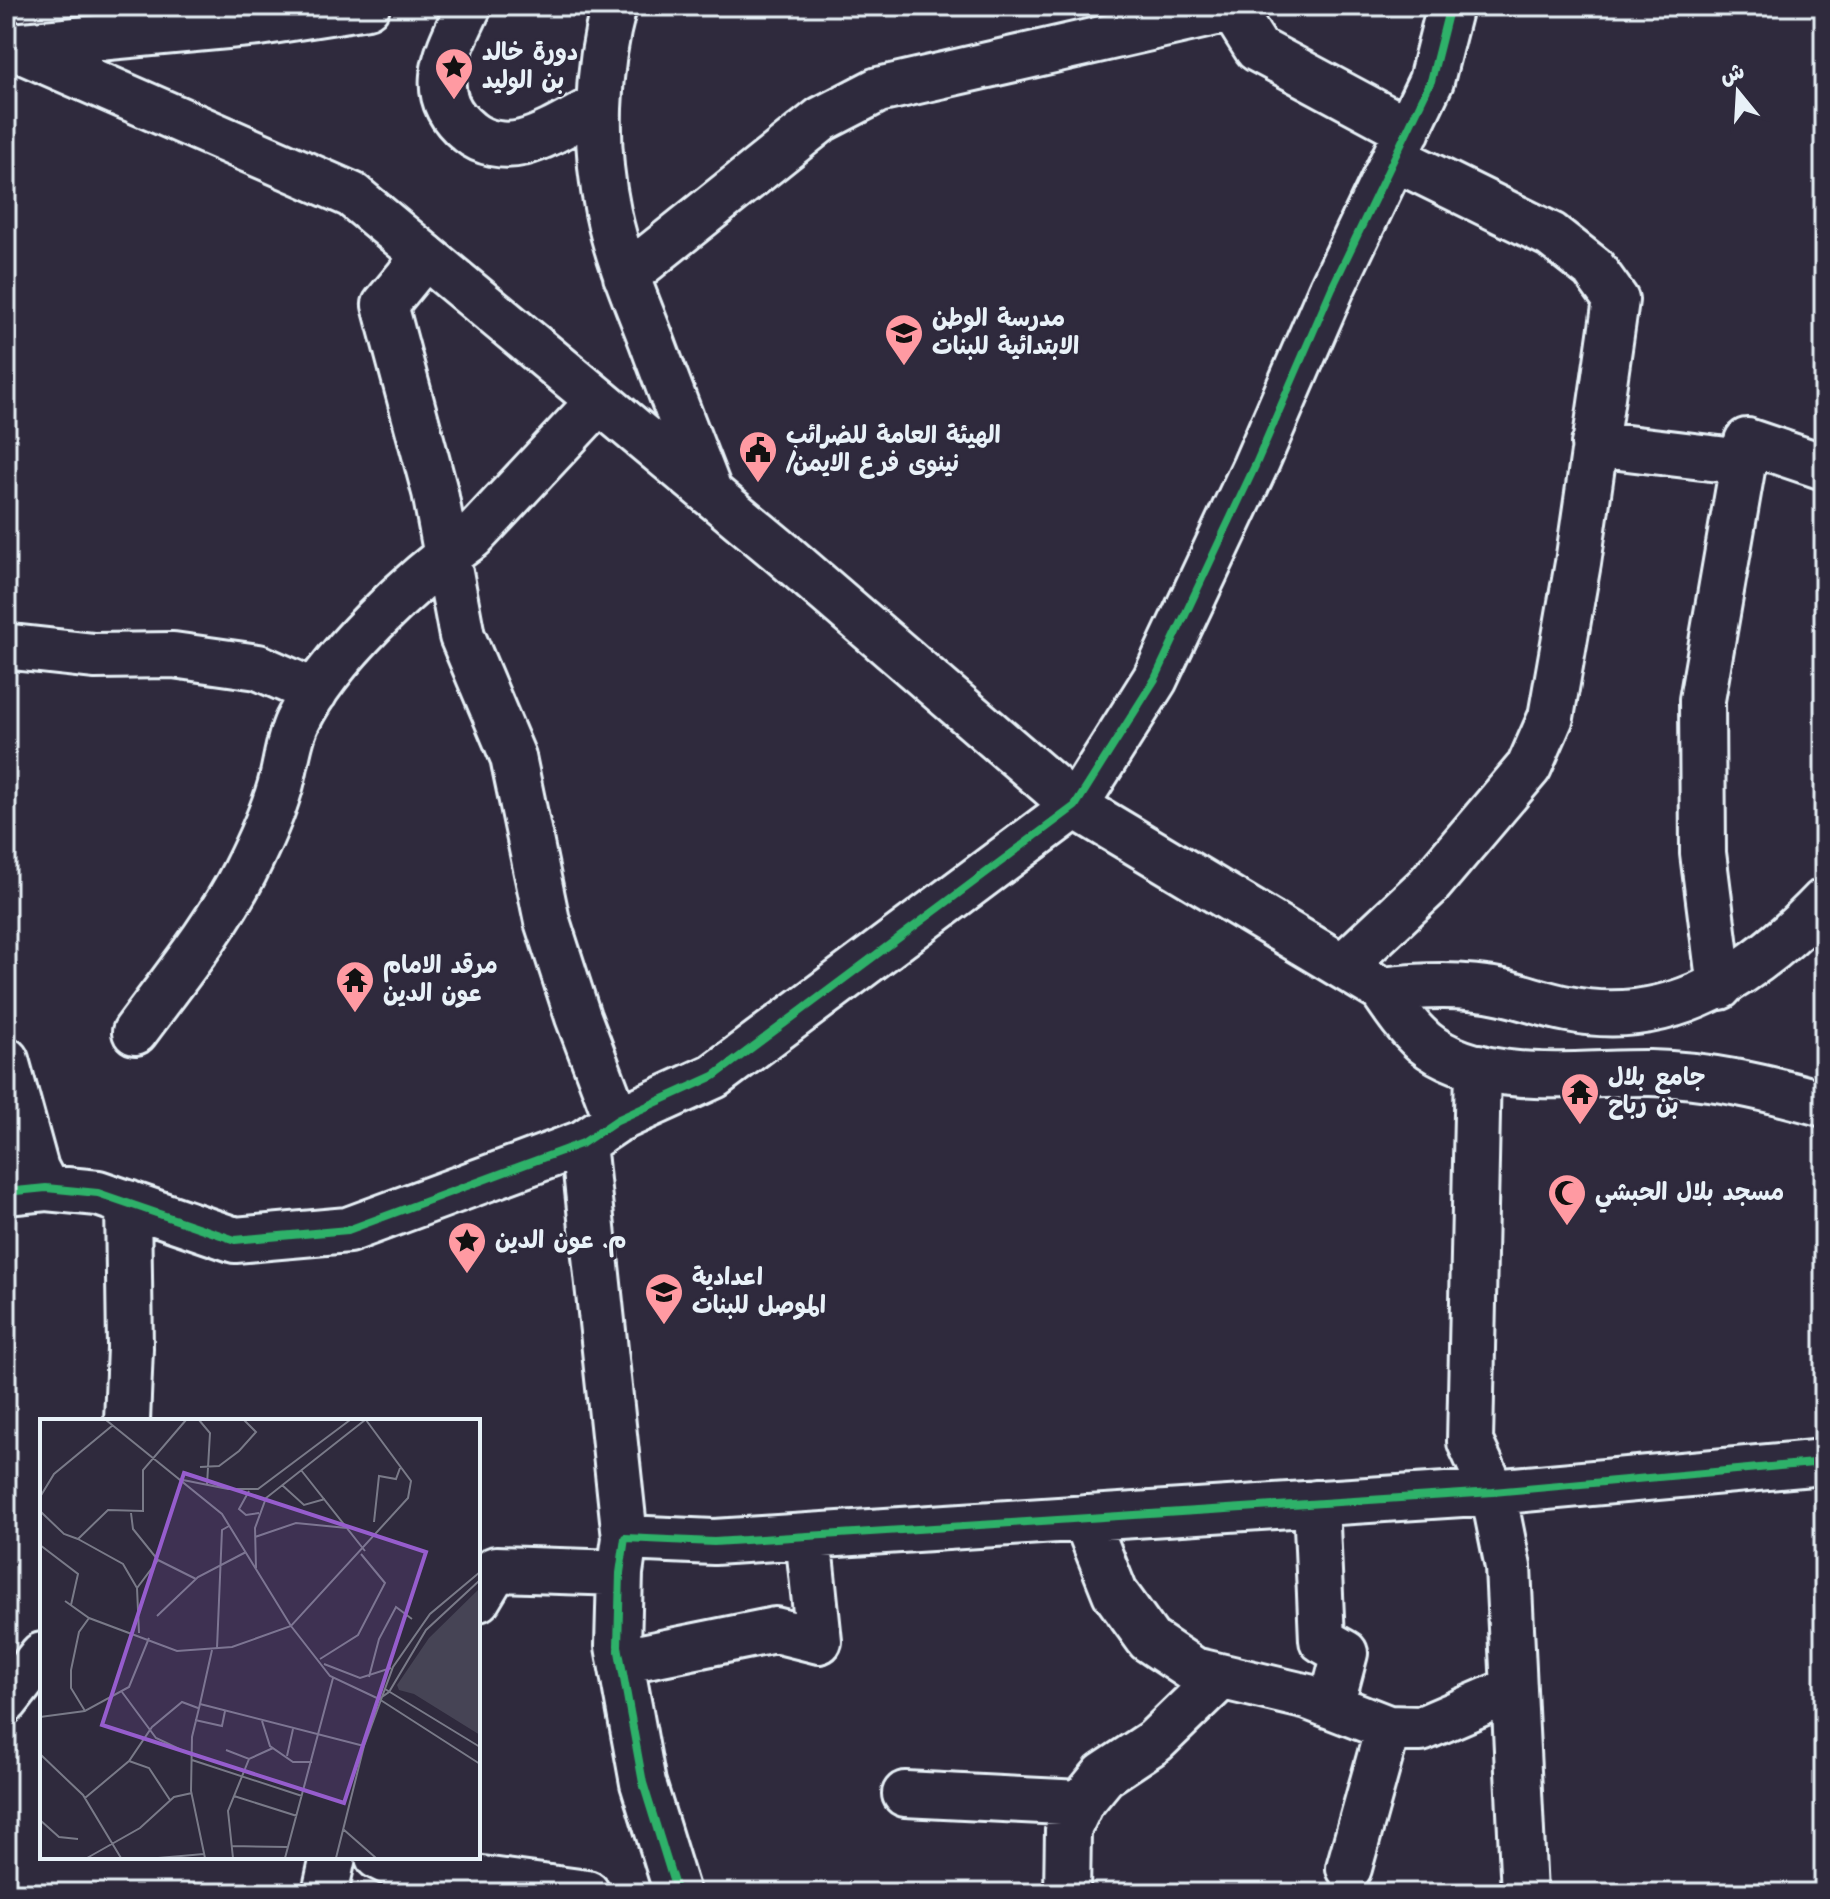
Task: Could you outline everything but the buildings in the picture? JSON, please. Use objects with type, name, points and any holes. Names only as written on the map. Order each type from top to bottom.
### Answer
[{"type":"street","points":[[9,45],[180,18],[259,23],[367,6]]},
{"type":"street","points":[[469,6],[447,54],[442,78],[444,100],[456,121],[473,136],[495,144],[519,144],[599,106]]},
{"type":"street","points":[[614,6],[602,65],[599,106],[600,160],[608,212],[626,276],[710,493]]},
{"type":"street","points":[[6,1060],[36,1169],[26,1190],[98,1193],[235,1240],[348,1230],[600,1132],[714,1076],[1075,806],[1155,679],[1255,466],[1332,288],[1431,81],[1450,6]]},
{"type":"street","points":[[626,276],[822,119],[878,90],[1232,7],[1257,49],[1401,144],[1551,235],[1593,268],[1616,300],[1578,563],[1551,717],[1529,767],[1428,886],[1343,966]]},
{"type":"street","points":[[9,45],[352,195],[710,493],[1075,806],[1382,990],[1403,1021],[1426,1044],[1449,1057],[1478,1067],[1515,1074],[1652,1073],[1714,1079],[1775,1090],[1824,1104]]},
{"type":"street","points":[[425,256],[385,305],[435,492],[462,636],[513,757],[547,921],[578,1017],[600,1132],[622,1556],[618,1646],[643,1783],[677,1893]]},
{"type":"street","points":[[135,1032],[198,946],[244,873],[279,790],[296,724],[325,674],[446,555],[472,537],[599,401]]},
{"type":"street","points":[[1720,987],[1703,853],[1702,700],[1747,441],[1824,467]]},
{"type":"street","points":[[1594,444],[1744,462]]},
{"type":"street","points":[[8,653],[173,655],[258,667],[315,692]]},
{"type":"street","points":[[1382,990],[1421,985],[1461,986],[1500,991],[1569,1010],[1599,1013],[1661,1008],[1720,987],[1796,931],[1824,901]]},
{"type":"street","points":[[1478,1067],[1470,1442],[1493,1492],[1508,1567],[1524,1893]]},
{"type":"street","points":[[127,1419],[130,1348],[128,1203]]},
{"type":"street","points":[[480,1596],[496,1569],[622,1556],[714,1542],[1493,1492],[1824,1462]]},
{"type":"street","points":[[1316,1503],[1322,1640],[1345,1653],[1331,1706]]},
{"type":"street","points":[[1085,1518],[1115,1593],[1149,1640],[1194,1670],[1308,1697],[1388,1728],[1421,1729],[1514,1689]]},
{"type":"street","points":[[622,1661],[775,1630],[819,1641],[808,1536]]},
{"type":"street","points":[[6,1701],[40,1658]]},
{"type":"street","points":[[1067,1893],[1068,1830],[1081,1803],[1104,1775],[1155,1741],[1221,1677]]},
{"type":"street","points":[[1349,1868],[1388,1728]]},
{"type":"street","points":[[905,1794],[1081,1803]]},
{"type":"street","points":[[325,1893],[333,1859]]},
{"type":"street","points":[[382,1859],[400,1868],[587,1893]]},
{"type":"cycle path","points":[[6,1192],[46,1188],[98,1193],[235,1240],[348,1230],[583,1143],[617,1120],[714,1076],[1075,806],[1155,679],[1255,466],[1332,288],[1431,81],[1450,6]]},
{"type":"cycle path","points":[[677,1893],[643,1783],[618,1646],[620,1573],[625,1538],[714,1542],[1493,1492],[1824,1462]]},
{"type":"place","name":"دورة خالد بن الوليد","points":[[454,101]]},
{"type":"place","name":"مدرسة الوطن الابتدائية للبنات","points":[[904,367]]},
{"type":"place","name":"الهيئة العامة للضرائب /نينوى فرع الايمن","points":[[758,484]]},
{"type":"place","name":"مرقد الامام عون الدين","points":[[355,1014]]},
{"type":"place","name":"جامع بلال بن رباح","points":[[1580,1126]]},
{"type":"place","name":"مسجد بلال الحبشي","points":[[1567,1227]]},
{"type":"place","name":"م. عون الدين","points":[[467,1275]]},
{"type":"place","name":"اعدادية الموصل للبنات","points":[[664,1326]]}]
